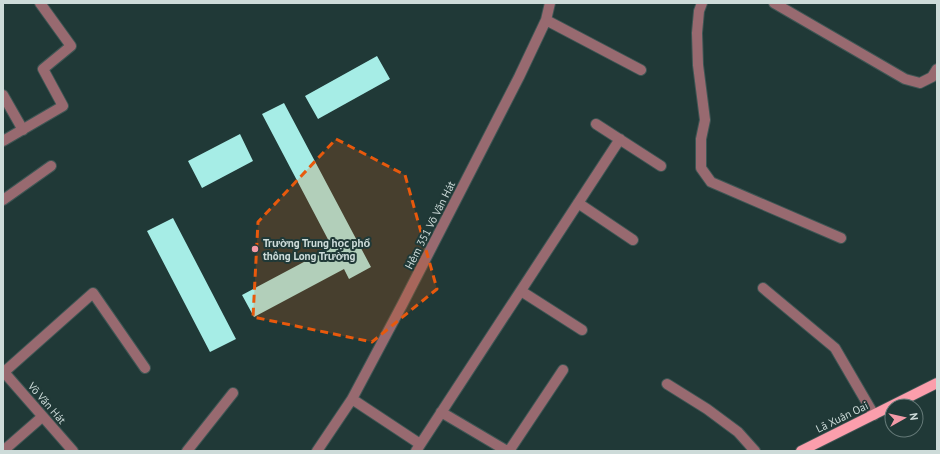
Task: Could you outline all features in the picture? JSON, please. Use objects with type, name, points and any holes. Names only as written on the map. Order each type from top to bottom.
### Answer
[{"type":"main road","name":"Lã Xuân Oai","points":[[801,451],[937,383]]},
{"type":"street","points":[[3,141],[63,106],[43,69],[71,46],[40,3]]},
{"type":"street","name":"Hẻm 351 Võ Văn Hát","points":[[317,451],[352,399],[406,298],[516,84],[546,20],[550,3]]},
{"type":"street","points":[[702,3],[699,11],[697,33],[698,65],[705,120],[701,138],[701,168],[711,182],[841,238]]},
{"type":"street","points":[[774,3],[906,79],[920,83],[932,77],[937,69]]},
{"type":"street","points":[[546,20],[641,70]]},
{"type":"street","points":[[3,94],[23,130]]},
{"type":"street","points":[[596,124],[661,166]]},
{"type":"street","points":[[352,399],[418,448],[620,139]]},
{"type":"street","points":[[3,200],[51,166]]},
{"type":"street","points":[[578,203],[633,240]]},
{"type":"street","points":[[763,288],[835,348],[874,415]]},
{"type":"street","points":[[521,290],[582,330]]},
{"type":"street","points":[[3,372],[92,293],[145,368]]},
{"type":"street","points":[[441,412],[508,451],[563,370]]},
{"type":"street","name":"Võ Văn Hát","points":[[3,372],[73,451]]},
{"type":"street","points":[[667,384],[707,408],[738,432],[755,451]]},
{"type":"street","points":[[187,451],[233,393]]},
{"type":"street","points":[[3,451],[42,417]]},
{"type":"highlighted area","points":[[336,139],[405,175],[437,289],[372,342],[253,317],[258,222]]},
{"type":"building","points":[[377,56],[390,79],[318,119],[305,96]]},
{"type":"building","points":[[284,103],[371,267],[349,279],[344,269],[254,317],[242,295],[332,247],[262,114]]},
{"type":"building","points":[[240,134],[253,161],[202,188],[188,161]]},
{"type":"building","points":[[173,218],[236,339],[210,352],[147,231]]},
{"type":"place","name":"Trường Trung học phổ thông Long Trường","points":[[255,249]]}]
